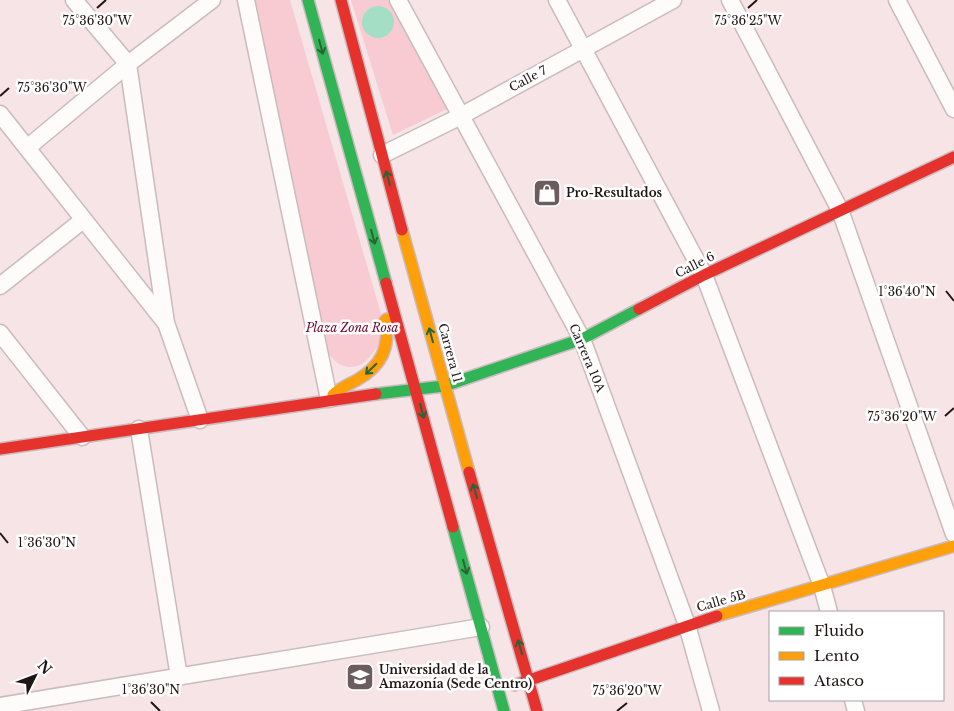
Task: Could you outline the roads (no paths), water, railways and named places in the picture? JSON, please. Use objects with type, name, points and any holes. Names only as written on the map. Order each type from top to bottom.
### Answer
[{"type":"main road","points":[[308,0],[504,711]]},
{"type":"main road","name":"Carrera 11","points":[[341,0],[444,386],[538,711]]},
{"type":"main road","name":"Calle 6","points":[[0,448],[200,420],[329,399],[444,386],[582,339],[704,275],[954,157]]},
{"type":"main road","points":[[329,399],[336,391],[362,377],[385,356],[390,340],[385,321],[394,313]]},
{"type":"main road","name":"Calle 5B","points":[[499,690],[687,625],[954,546]]},
{"type":"street","points":[[74,0],[128,64],[166,324],[200,420]]},
{"type":"street","points":[[27,148],[128,64],[212,0]]},
{"type":"street","points":[[246,0],[329,399]]},
{"type":"street","name":"Carrera 10A","points":[[398,0],[582,339],[687,625],[710,711]]},
{"type":"street","points":[[557,0],[704,275],[822,586],[829,611]]},
{"type":"street","name":"Calle 7","points":[[382,155],[460,117],[673,0]]},
{"type":"street","points":[[730,0],[840,210],[954,534]]},
{"type":"street","points":[[897,0],[954,109]]},
{"type":"street","points":[[0,114],[166,324]]},
{"type":"street","points":[[0,286],[83,220]]},
{"type":"street","points":[[0,333],[82,437]]},
{"type":"street","points":[[139,429],[179,677]]},
{"type":"street","points":[[0,706],[481,627]]},
{"type":"place","name":"Pro-Resultados","points":[[547,193]]},
{"type":"place","name":"Universidad de la Amazonía (Sede Centro)","points":[[360,677]]},
{"type":"park label","name":"Plaza Zona Rosa","points":[[352,328]]}]
